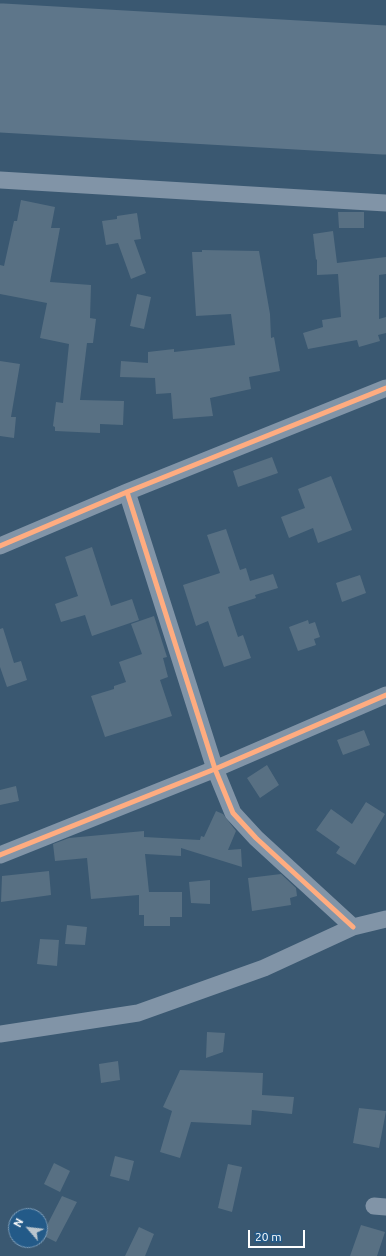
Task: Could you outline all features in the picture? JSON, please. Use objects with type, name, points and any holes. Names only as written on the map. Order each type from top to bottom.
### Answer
[{"type":"street","points":[[0,180],[386,204]]},
{"type":"street","points":[[0,546],[127,492],[386,388]]},
{"type":"street","points":[[127,492],[215,769],[233,813],[256,838],[353,927]]},
{"type":"street","points":[[0,855],[215,769],[386,695]]},
{"type":"street","points":[[0,1034],[138,1014],[264,968],[353,927],[386,919]]},
{"type":"building","points":[[21,200],[55,207],[51,228],[60,228],[50,282],[91,285],[90,318],[96,319],[93,343],[87,343],[80,400],[124,401],[123,425],[100,424],[100,433],[55,431],[55,427],[53,426],[56,402],[63,403],[69,344],[40,338],[47,303],[0,294],[0,265],[4,266],[14,221],[17,221]]},
{"type":"building","points":[[338,212],[364,212],[364,228],[339,228]]},
{"type":"building","points":[[137,213],[141,239],[134,240],[146,273],[131,279],[118,243],[106,245],[102,221],[117,219],[117,216]]},
{"type":"building","points":[[333,231],[337,263],[386,257],[386,274],[379,275],[379,319],[386,317],[386,333],[378,335],[380,341],[359,347],[357,340],[308,349],[303,333],[323,327],[322,320],[341,317],[338,274],[317,275],[317,259],[316,260],[313,234]]},
{"type":"building","points":[[202,250],[259,251],[270,314],[271,338],[274,337],[280,371],[249,377],[251,389],[210,398],[213,416],[173,419],[171,393],[156,394],[155,378],[120,377],[121,361],[148,363],[148,352],[174,349],[174,352],[235,345],[231,314],[196,316],[192,252],[202,252]]},
{"type":"building","points":[[137,294],[151,297],[144,329],[130,326]]},
{"type":"building","points":[[0,361],[20,364],[11,417],[16,417],[14,438],[0,436]]},
{"type":"building","points":[[272,457],[278,473],[238,487],[233,471]]},
{"type":"building","points":[[331,476],[352,530],[318,543],[313,528],[289,538],[281,517],[305,508],[298,489]]},
{"type":"building","points":[[226,529],[240,570],[246,568],[250,581],[273,574],[278,588],[255,595],[256,598],[228,607],[238,637],[243,635],[251,658],[224,667],[208,621],[196,626],[183,585],[220,573],[207,535]]},
{"type":"building","points":[[92,547],[111,606],[132,599],[139,620],[92,636],[85,615],[61,622],[55,604],[78,596],[65,557]]},
{"type":"building","points":[[360,575],[366,593],[342,602],[336,583]]},
{"type":"building","points":[[154,616],[167,657],[163,658],[168,677],[160,680],[172,716],[105,737],[91,696],[114,689],[114,686],[126,682],[119,662],[142,654],[131,624]]},
{"type":"building","points":[[308,620],[309,624],[315,622],[320,637],[314,639],[316,645],[298,651],[289,627]]},
{"type":"building","points":[[3,628],[14,663],[21,661],[27,680],[7,687],[0,667],[0,629]]},
{"type":"building","points":[[364,730],[370,745],[343,755],[337,740]]},
{"type":"building","points":[[267,765],[279,785],[260,798],[247,778]]},
{"type":"building","points":[[16,786],[19,801],[0,805],[0,790]]},
{"type":"building","points":[[366,802],[385,814],[355,865],[336,853],[340,847],[316,830],[331,809],[352,824]]},
{"type":"building","points":[[216,811],[223,814],[236,831],[228,850],[241,849],[242,867],[181,848],[181,856],[145,854],[149,892],[182,892],[182,917],[170,917],[170,926],[144,926],[144,915],[139,915],[139,895],[91,899],[87,858],[55,861],[53,844],[69,838],[144,831],[144,837],[200,840],[201,836],[204,837]]},
{"type":"building","points":[[49,871],[51,895],[1,902],[2,876]]},
{"type":"building","points":[[281,874],[296,888],[297,896],[290,898],[291,905],[252,911],[248,878]]},
{"type":"building","points":[[210,880],[210,904],[191,903],[189,882]]},
{"type":"building","points":[[67,925],[87,927],[85,945],[65,944]]},
{"type":"building","points":[[40,939],[59,940],[57,966],[37,964]]},
{"type":"building","points":[[207,1032],[225,1033],[223,1052],[206,1058]]},
{"type":"building","points":[[118,1061],[120,1080],[101,1083],[99,1064]]},
{"type":"building","points":[[180,1070],[263,1073],[262,1095],[294,1097],[292,1114],[252,1110],[251,1125],[191,1122],[180,1158],[160,1152],[172,1111],[163,1107]]},
{"type":"building","points":[[359,1108],[386,1111],[379,1148],[353,1143]]},
{"type":"building","points":[[115,1156],[134,1161],[129,1181],[110,1176]]},
{"type":"building","points":[[54,1163],[70,1171],[60,1192],[44,1184]]},
{"type":"building","points":[[228,1164],[242,1167],[232,1212],[218,1208]]},
{"type":"building","points":[[62,1196],[77,1202],[56,1242],[48,1238],[48,1223]]},
{"type":"building","points":[[361,1225],[385,1232],[377,1256],[350,1256]]},
{"type":"building","points":[[139,1227],[154,1234],[145,1256],[125,1256]]},
{"type":"runway","points":[[0,68],[386,90]]},
{"type":"cycle path","points":[[0,546],[127,492],[386,388]]},
{"type":"cycle path","points":[[127,492],[215,769],[233,813],[256,838],[353,927]]},
{"type":"cycle path","points":[[0,855],[215,769],[386,695]]}]
